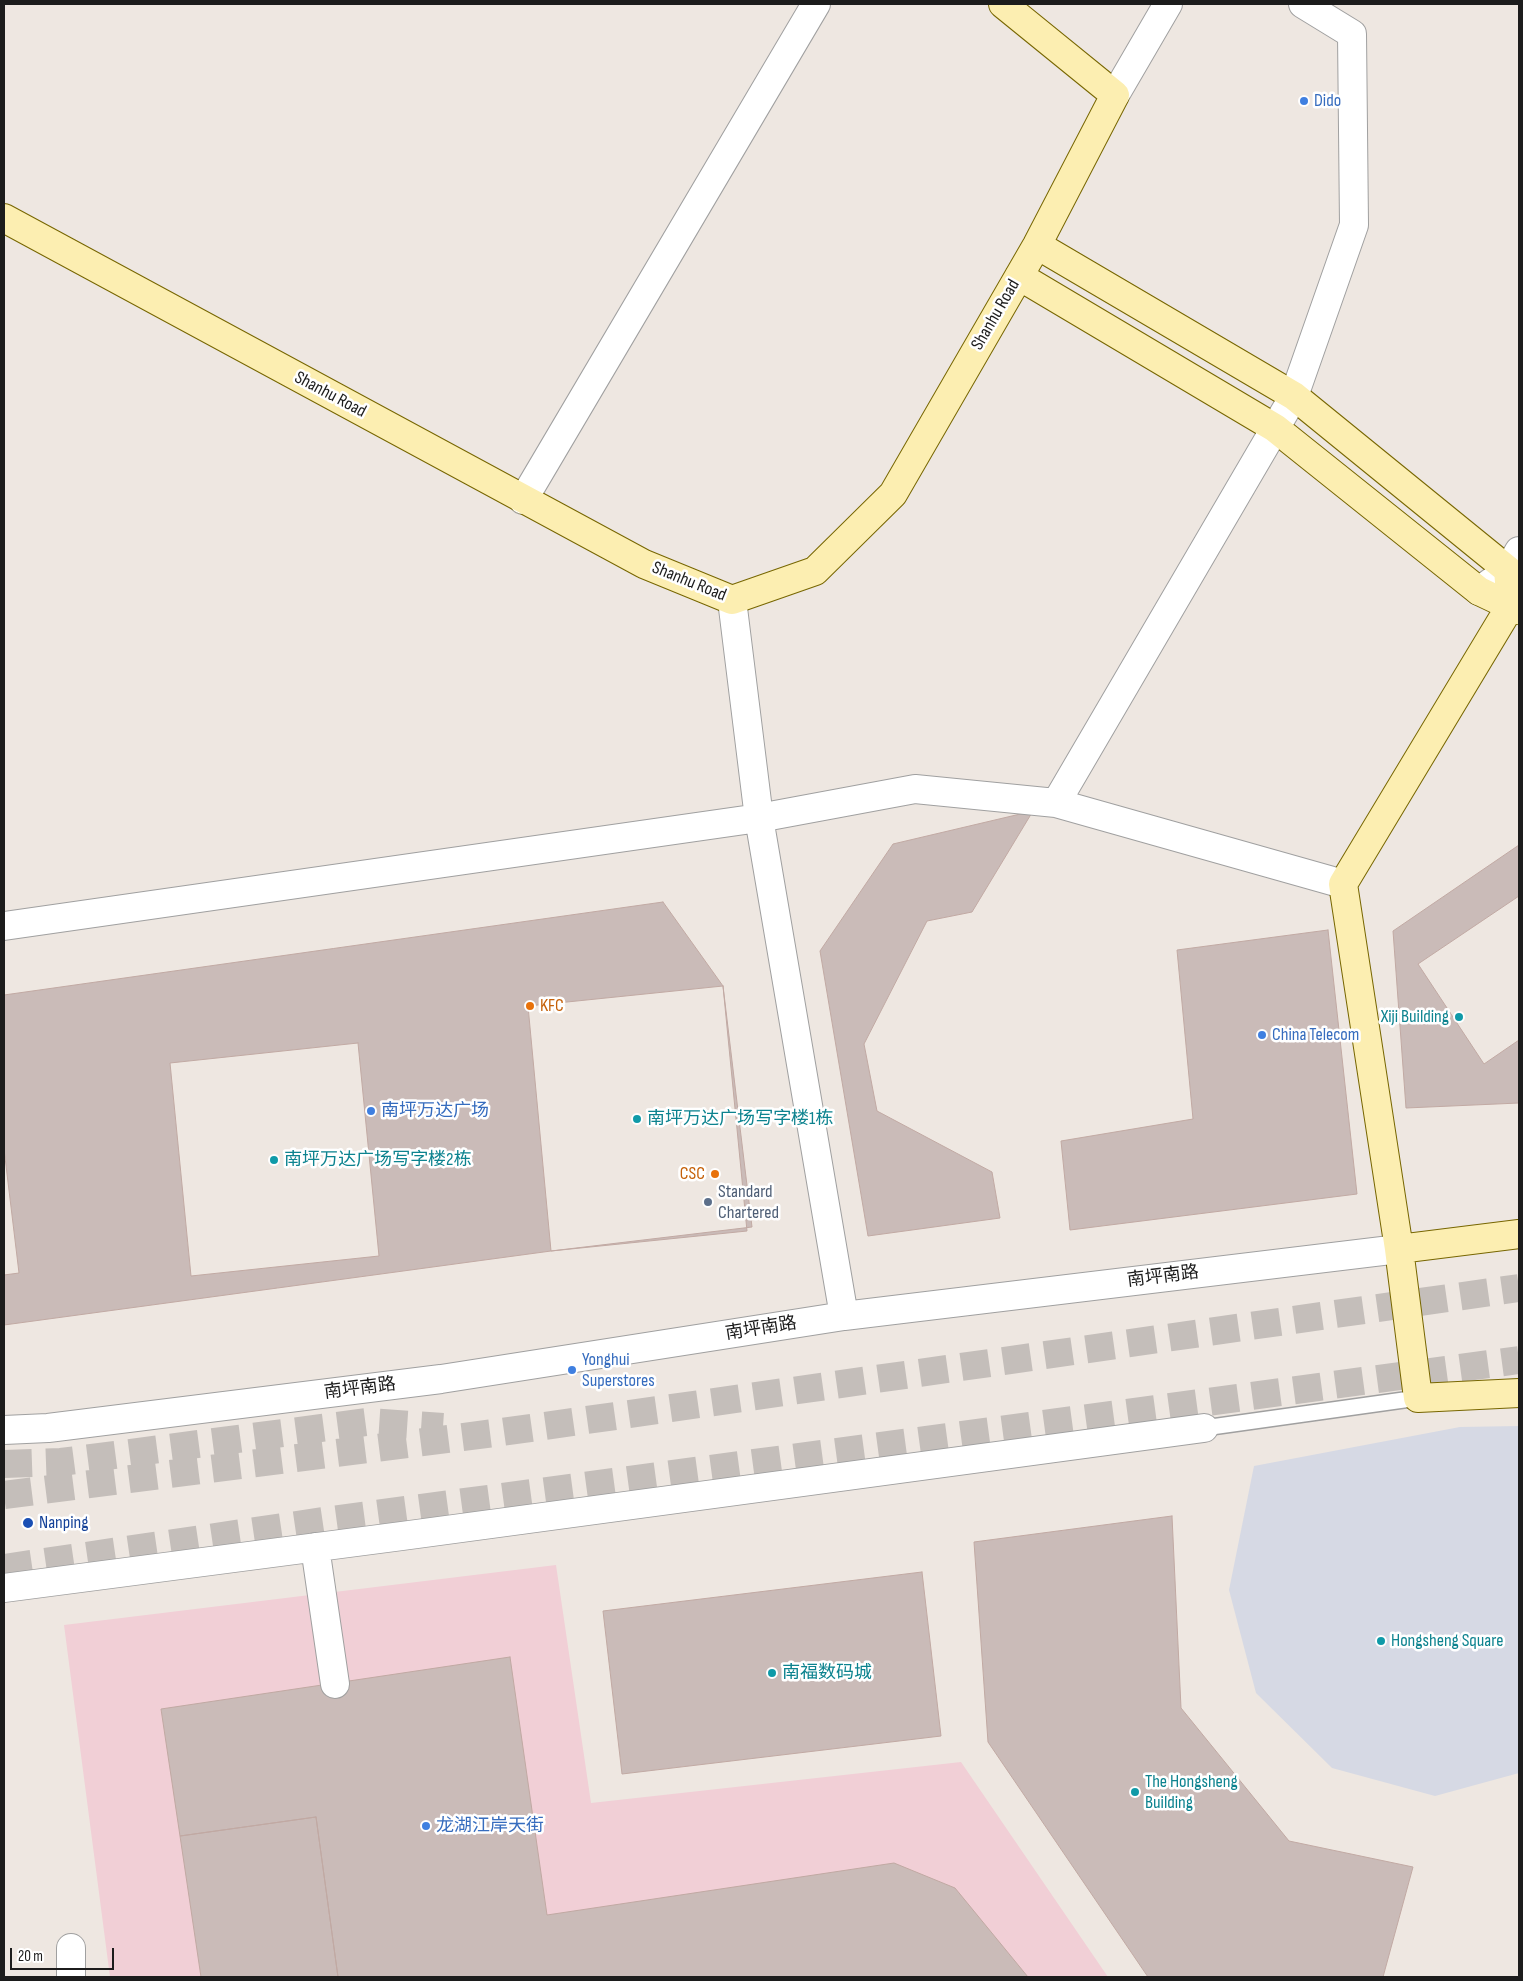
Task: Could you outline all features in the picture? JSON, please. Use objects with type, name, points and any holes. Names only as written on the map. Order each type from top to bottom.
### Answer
[{"type":"street","points":[[523,500],[816,4]]},
{"type":"street","points":[[1002,4],[1115,95]]},
{"type":"street","name":"Shanhu Road","points":[[4,218],[644,564],[732,600],[815,571],[892,494],[1019,276],[1115,95],[1168,4]]},
{"type":"street","points":[[1056,803],[1294,396],[1354,225],[1352,34],[1303,4]]},
{"type":"street","points":[[1037,244],[1294,396],[1513,560]]},
{"type":"street","points":[[1019,276],[1276,428],[1479,590],[1515,608]]},
{"type":"street","points":[[1479,590],[1513,560]]},
{"type":"street","points":[[1513,560],[1515,608],[1343,884],[1399,1249],[1418,1398],[1519,1393]]},
{"type":"street","points":[[732,600],[759,818],[844,1316]]},
{"type":"street","points":[[4,926],[759,818],[915,789],[1056,803],[1343,884]]},
{"type":"street","name":"南坪南路","points":[[4,1430],[48,1428],[441,1379],[844,1316],[1519,1234]]},
{"type":"street","points":[[4,1588],[1204,1428]]},
{"type":"street","points":[[315,1548],[335,1684]]},
{"type":"street","points":[[71,1948],[72,1977]]},
{"type":"lane","points":[[1204,1428],[1418,1398]]},
{"type":"shaded area","name":"Hongsheng Square","points":[[1519,1426],[1519,1773],[1435,1796],[1332,1768],[1256,1693],[1229,1590],[1254,1466],[1460,1427]]},
{"type":"shaded area","name":"龙湖江岸天街","points":[[556,1565],[591,1803],[961,1762],[1108,1977],[110,1977],[64,1625]]},
{"type":"building","points":[[1033,811],[972,912],[927,921],[864,1044],[877,1111],[992,1172],[1000,1218],[868,1236],[820,951],[893,844]]},
{"type":"building","name":"Xiji Building","points":[[1519,845],[1519,1103],[1406,1108],[1393,931]]},
{"type":"building","points":[[1519,896],[1519,1040],[1484,1064],[1418,964]]},
{"type":"building","name":"南坪万达广场","points":[[663,902],[723,986],[752,1227],[551,1251],[4,1325],[4,995]]},
{"type":"building","name":"China Telecom","points":[[1328,930],[1357,1194],[1070,1230],[1061,1141],[1193,1119],[1177,950]]},
{"type":"building","name":"南坪万达广场写字楼1栋","points":[[723,986],[747,1231],[551,1251],[528,1006]]},
{"type":"building","name":"南坪万达广场写字楼2栋","points":[[358,1043],[379,1256],[191,1276],[170,1063]]},
{"type":"building","points":[[4,1149],[19,1273],[4,1275]]},
{"type":"building","name":"The Hongsheng Building","points":[[1172,1516],[1181,1708],[1289,1841],[1413,1867],[1383,1977],[1148,1977],[988,1742],[974,1542]]},
{"type":"building","name":"南福数码城","points":[[922,1572],[941,1736],[622,1774],[603,1611]]},
{"type":"building","name":"龙湖江岸天街","points":[[510,1657],[547,1915],[894,1863],[955,1888],[1028,1977],[338,1977],[316,1817],[180,1836],[161,1709]]},
{"type":"building","points":[[316,1817],[338,1977],[201,1977],[180,1836]]},
{"type":"tunnel","points":[[4,1495],[502,1432],[1519,1288]]},
{"type":"tunnel","points":[[4,1568],[324,1521],[1519,1360]]},
{"type":"tunnel","points":[[4,1464],[61,1462],[367,1422],[443,1427]]},
{"type":"place","name":"Dido","points":[[1304,101]]},
{"type":"place","name":"KFC","points":[[530,1006]]},
{"type":"place","name":"Xiji Building","points":[[1459,1017]]},
{"type":"place","name":"China Telecom","points":[[1262,1035]]},
{"type":"place","name":"南坪万达广场","points":[[371,1111]]},
{"type":"place","name":"南坪万达广场写字楼1栋","points":[[637,1119]]},
{"type":"place","name":"南坪万达广场写字楼2栋","points":[[274,1160]]},
{"type":"place","name":"CSC","points":[[715,1174]]},
{"type":"place","name":"Standard Chartered","points":[[708,1202]]},
{"type":"place","name":"Yonghui Superstores","points":[[572,1370]]},
{"type":"place","name":"Nanping","points":[[28,1523]]},
{"type":"place","name":"Hongsheng Square","points":[[1381,1641]]},
{"type":"place","name":"南福数码城","points":[[772,1673]]},
{"type":"place","name":"The Hongsheng Building","points":[[1135,1792]]},
{"type":"place","name":"龙湖江岸天街","points":[[426,1826]]}]
